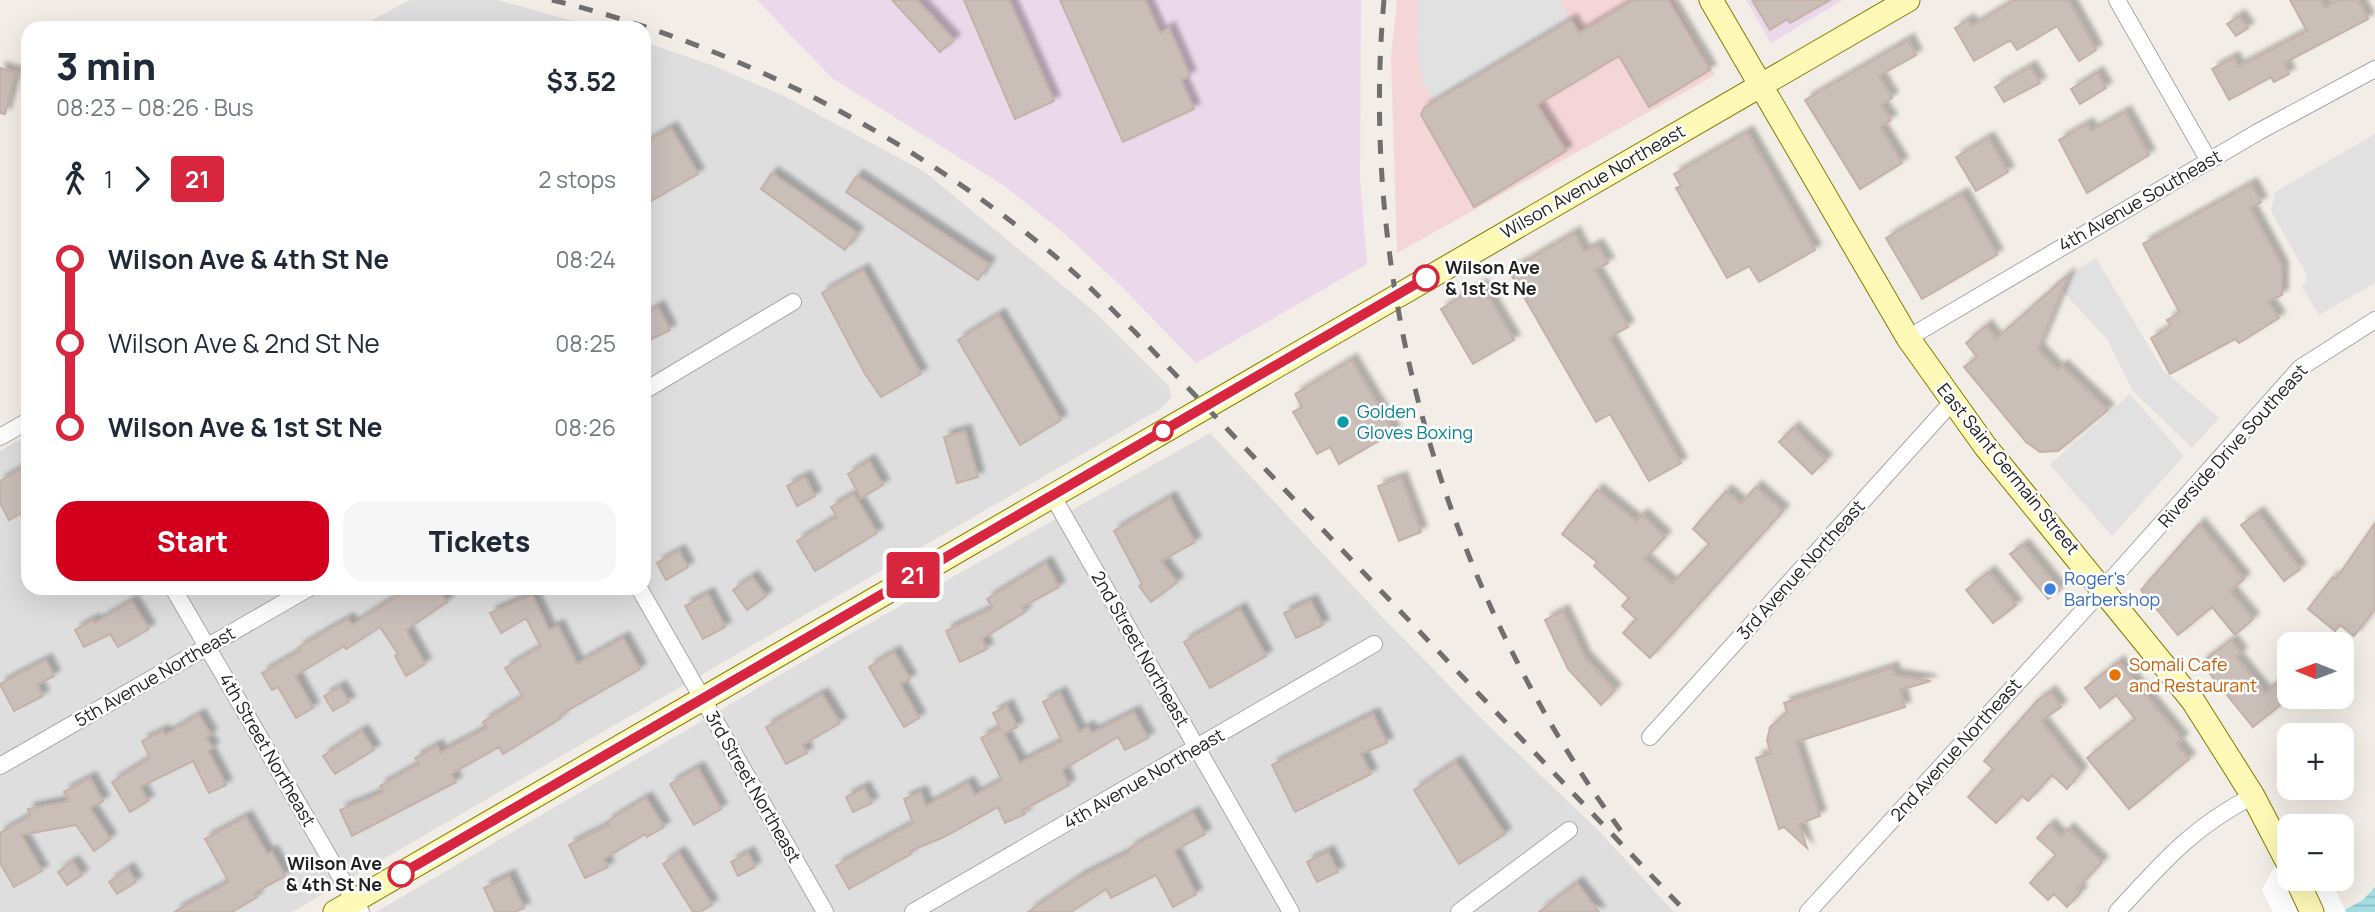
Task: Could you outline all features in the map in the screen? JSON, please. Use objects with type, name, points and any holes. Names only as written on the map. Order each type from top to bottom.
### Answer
[{"type":"street","name":"East Saint Germain Street","points":[[1711,0],[1908,338],[1952,402],[2193,701],[2253,796],[2277,841]]},
{"type":"street","name":"Wilson Avenue Northeast","points":[[350,908],[701,698],[1908,0]]},
{"type":"street","points":[[2117,0],[2209,161]]},
{"type":"street","name":"4th Avenue Southeast","points":[[1908,338],[2209,161],[2375,69]]},
{"type":"street","points":[[651,387],[793,302]]},
{"type":"street","name":"Riverside Drive Southeast","points":[[2104,589],[2301,368],[2375,320]]},
{"type":"street","name":"3rd Avenue Northeast","points":[[1650,737],[1952,402]]},
{"type":"street","points":[[0,437],[21,425]]},
{"type":"street","name":"2nd Street Northeast","points":[[1052,495],[1291,912]]},
{"type":"street","name":"2nd Avenue Northeast","points":[[1808,912],[2104,589]]},
{"type":"street","name":"4th Street Northeast","points":[[177,595],[350,908]]},
{"type":"street","name":"5th Avenue Northeast","points":[[0,766],[297,595]]},
{"type":"street","name":"3rd Street Northeast","points":[[643,595],[825,912]]},
{"type":"street","name":"4th Avenue Northeast","points":[[913,912],[1374,644]]},
{"type":"street","points":[[2117,912],[2182,841],[2227,809],[2253,796]]},
{"type":"street","points":[[1460,912],[1569,830]]},
{"type":"street","points":[[2302,891],[2312,912]]},
{"type":"shaded area","points":[[410,0],[497,0],[574,21],[370,21]]},
{"type":"shaded area","points":[[757,0],[1361,0],[1360,178],[1367,264],[1196,363],[1119,284],[1058,228],[1003,185],[832,78]]},
{"type":"shaded area","points":[[1397,0],[1672,0],[1715,75],[1397,253],[1391,57]]},
{"type":"shaded area","points":[[1418,0],[1559,0],[1571,20],[1434,101],[1422,82],[1417,41]]},
{"type":"shaded area","points":[[1746,0],[1843,0],[1771,43]]},
{"type":"shaded area","points":[[651,44],[714,66],[784,96],[925,172],[1096,313],[1169,386],[1171,398],[1160,409],[292,912],[0,912],[0,451],[21,439],[21,595],[651,595]]},
{"type":"shaded area","points":[[2375,134],[2375,283],[2319,315],[2301,285],[2307,282],[2306,273],[2271,211],[2275,192]]},
{"type":"shaded area","points":[[2096,258],[2163,370],[2219,418],[2192,448],[2132,390],[2107,339],[2055,283]]},
{"type":"shaded area","points":[[2130,394],[2184,456],[2112,536],[2050,465]]},
{"type":"shaded area","points":[[1210,433],[1384,619],[1490,727],[1598,830],[1674,912],[376,912],[850,634]]},
{"type":"water","points":[[2375,887],[2375,912],[2341,912],[2363,900]]},
{"type":"pier","points":[[2277,861],[2277,891],[2336,891],[2346,912],[2273,912],[2262,890]]},
{"type":"building","points":[[892,0],[917,0],[954,40],[940,52]]},
{"type":"building","points":[[964,0],[1009,0],[1054,101],[1015,119]]},
{"type":"building","points":[[1060,0],[1145,0],[1160,33],[1169,28],[1190,76],[1181,80],[1194,109],[1123,142]]},
{"type":"building","points":[[1634,0],[1668,0],[1710,70],[1649,107],[1619,56],[1537,105],[1566,151],[1474,207],[1421,115],[1424,108],[1571,20],[1579,33]]},
{"type":"building","points":[[1752,0],[1830,0],[1790,23],[1787,19],[1770,30]]},
{"type":"building","points":[[2015,0],[2068,0],[2096,50],[2079,61],[2057,26],[2017,50],[2011,41],[2007,42],[1974,61],[1955,28],[1968,20],[1972,26]]},
{"type":"building","points":[[2290,0],[2321,0],[2325,8],[2338,0],[2358,0],[2368,19],[2284,63],[2289,74],[2274,82],[2271,77],[2229,100],[2212,69],[2233,58],[2238,67],[2307,31]]},
{"type":"building","points":[[2239,16],[2248,28],[2236,36],[2227,24]]},
{"type":"building","points":[[1908,40],[1916,55],[1879,76],[1892,98],[1881,105],[1891,120],[1880,127],[1902,163],[1860,189],[1805,100]]},
{"type":"building","points":[[2030,67],[2040,83],[2004,102],[1995,87]]},
{"type":"building","points":[[0,68],[16,73],[5,114],[0,113]]},
{"type":"building","points":[[2097,73],[2106,88],[2080,104],[2071,89]]},
{"type":"building","points":[[2125,112],[2149,155],[2087,193],[2059,140],[2087,124],[2091,131]]},
{"type":"building","points":[[671,128],[698,174],[651,201],[651,140]]},
{"type":"building","points":[[1747,132],[1815,250],[1759,282],[1749,266],[1727,278],[1676,188],[1681,186],[1674,174]]},
{"type":"building","points":[[1988,138],[2008,172],[1976,191],[1956,157]]},
{"type":"building","points":[[772,173],[857,233],[845,250],[761,189]]},
{"type":"building","points":[[857,176],[989,264],[978,280],[846,192]]},
{"type":"building","points":[[2251,184],[2261,202],[2250,208],[2282,267],[2282,295],[2268,302],[2279,318],[2239,343],[2235,339],[2170,374],[2151,338],[2171,326],[2167,320],[2180,313],[2143,244]]},
{"type":"building","points":[[1962,194],[1997,255],[1922,299],[1886,238]]},
{"type":"building","points":[[1574,233],[1584,252],[1597,245],[1608,263],[1595,270],[1628,327],[1609,338],[1681,463],[1649,481],[1610,414],[1596,422],[1509,271]]},
{"type":"building","points":[[863,270],[921,374],[881,397],[865,374],[822,293]]},
{"type":"building","points":[[2069,274],[2038,349],[2057,370],[2062,366],[2108,410],[2058,451],[2040,452],[2026,442],[1964,367],[1977,357],[1966,343],[1986,326],[1996,339]]},
{"type":"building","points":[[1481,285],[1514,340],[1473,364],[1441,309]]},
{"type":"building","points":[[658,307],[670,330],[651,340],[651,311]]},
{"type":"building","points":[[999,315],[1061,420],[1020,445],[958,340]]},
{"type":"building","name":"Golden Gloves Boxing","points":[[1351,360],[1394,432],[1339,464],[1330,447],[1317,454],[1293,412],[1302,407],[1295,394]]},
{"type":"building","points":[[1793,428],[1826,460],[1812,474],[1779,442]]},
{"type":"building","points":[[965,431],[978,477],[957,483],[944,437]]},
{"type":"building","points":[[869,461],[883,485],[861,498],[848,474]]},
{"type":"building","points":[[21,469],[21,513],[9,520],[0,503],[0,481]]},
{"type":"building","points":[[805,477],[815,496],[797,506],[787,486]]},
{"type":"building","points":[[1401,478],[1421,532],[1399,541],[1378,486]]},
{"type":"building","points":[[1756,487],[1783,511],[1650,658],[1623,633],[1636,619],[1622,606],[1629,598],[1594,566],[1597,562],[1562,534],[1597,490],[1636,521],[1642,515],[1665,537],[1644,559],[1672,584],[1709,544],[1693,529],[1726,491],[1741,504]]},
{"type":"building","points":[[854,494],[877,533],[815,571],[797,541],[837,517],[831,507]]},
{"type":"building","points":[[1170,498],[1195,542],[1161,561],[1177,582],[1151,602],[1139,586],[1142,584],[1114,531]]},
{"type":"building","points":[[2258,513],[2300,569],[2284,581],[2241,525]]},
{"type":"building","points":[[2375,523],[2375,609],[2354,636],[2354,632],[2349,632],[2340,625],[2335,631],[2308,609],[2333,577],[2336,579]]},
{"type":"building","points":[[2199,524],[2244,579],[2230,591],[2253,619],[2235,635],[2212,607],[2178,635],[2141,590]]},
{"type":"building","points":[[2023,545],[2060,590],[2048,599],[2010,554]]},
{"type":"building","points":[[679,551],[688,567],[666,580],[657,563]]},
{"type":"building","points":[[1046,563],[1059,587],[1022,607],[1025,612],[982,639],[987,649],[960,662],[946,631],[993,608],[987,599]]},
{"type":"building","points":[[1989,572],[2016,605],[1993,623],[1966,590]]},
{"type":"building","points":[[752,577],[766,596],[747,610],[733,590]]},
{"type":"building","points":[[708,594],[725,627],[703,639],[685,606]]},
{"type":"building","points":[[399,595],[442,595],[447,602],[406,630],[425,664],[406,676],[395,656],[398,654],[380,627],[295,676],[313,708],[296,718],[278,687],[272,690],[262,673],[348,619],[352,625]]},
{"type":"building","points":[[532,595],[549,630],[558,626],[577,664],[623,638],[640,669],[560,715],[561,718],[503,754],[499,747],[451,774],[456,782],[352,836],[340,810],[384,792],[380,786],[419,764],[415,758],[437,746],[440,753],[487,728],[483,722],[523,697],[505,668],[541,647],[526,618],[501,633],[490,613]]},
{"type":"building","points":[[132,601],[149,629],[118,647],[110,634],[84,647],[75,630],[93,620],[95,623]]},
{"type":"building","points":[[1311,601],[1323,625],[1296,638],[1284,613]]},
{"type":"building","points":[[1240,609],[1266,656],[1210,688],[1184,642]]},
{"type":"building","points":[[1563,611],[1585,658],[1615,690],[1601,705],[1568,669],[1545,620]]},
{"type":"building","points":[[2231,640],[2241,653],[2236,657],[2265,693],[2277,683],[2277,708],[2253,727],[2201,663]]},
{"type":"building","points":[[894,652],[910,679],[900,684],[919,718],[904,727],[869,667]]},
{"type":"building","points":[[46,660],[54,676],[37,685],[43,696],[14,711],[0,684]]},
{"type":"building","points":[[2118,662],[2182,739],[2177,744],[2189,759],[2129,809],[2087,758],[2135,719],[2116,695],[2100,708],[2085,688]]},
{"type":"building","points":[[1892,668],[1895,675],[1931,681],[1900,690],[1905,707],[1796,742],[1820,816],[1799,824],[1807,848],[1784,827],[1779,829],[1756,758],[1771,753],[1767,741],[1770,727],[1787,712],[1784,703]]},
{"type":"building","points":[[340,687],[349,702],[333,711],[324,696]]},
{"type":"building","points":[[2050,692],[2061,707],[2041,721],[2081,772],[2067,789],[2052,775],[2028,801],[2022,796],[1996,823],[1968,797],[1993,769],[1984,761],[2037,701]]},
{"type":"building","points":[[1060,693],[1079,732],[1088,727],[1092,733],[1134,712],[1148,738],[1125,750],[1118,737],[1062,770],[1069,785],[1023,810],[1025,814],[1005,823],[998,807],[944,837],[910,851],[911,854],[849,889],[836,866],[913,823],[904,799],[921,792],[926,806],[968,783],[975,795],[1002,780],[981,738],[1000,728],[993,713],[1007,706],[1017,727],[1004,734],[1020,763],[1062,741],[1043,702]]},
{"type":"building","points":[[822,694],[840,723],[803,745],[807,753],[786,764],[766,727]]},
{"type":"building","points":[[1373,714],[1387,743],[1361,754],[1371,774],[1295,812],[1272,765]]},
{"type":"building","points":[[199,715],[211,735],[206,738],[213,748],[208,751],[226,785],[209,793],[193,761],[140,787],[148,801],[130,812],[112,782],[150,758],[142,741],[163,731],[165,735]]},
{"type":"building","points":[[362,731],[374,750],[335,774],[323,756]]},
{"type":"building","points":[[1456,762],[1505,834],[1459,864],[1414,790]]},
{"type":"building","points":[[698,768],[721,809],[694,825],[670,784]]},
{"type":"building","points":[[90,778],[103,801],[90,808],[110,839],[94,851],[76,825],[21,835],[42,871],[14,887],[0,863],[0,833],[30,816],[28,809],[69,801],[64,792]]},
{"type":"building","points":[[864,788],[872,803],[853,812],[846,797]]},
{"type":"building","points":[[646,798],[664,827],[647,837],[645,834],[604,859],[608,867],[585,878],[569,845],[609,825],[607,822]]},
{"type":"building","points":[[1193,813],[1205,834],[1174,851],[1196,894],[1173,907],[1156,875],[1111,898],[1106,889],[1071,912],[1028,912],[1080,877],[1130,852],[1129,849]]},
{"type":"building","points":[[246,817],[267,854],[272,852],[285,876],[254,893],[257,897],[232,912],[174,912],[229,882],[205,839]]},
{"type":"building","points":[[2049,825],[2061,837],[2068,829],[2102,862],[2077,889],[2081,892],[2067,907],[2054,894],[2048,900],[2030,883],[2056,855],[2037,838]]},
{"type":"building","points":[[1328,852],[1338,872],[1317,882],[1307,862]]},
{"type":"building","points":[[679,853],[712,905],[700,912],[693,912],[663,864]]},
{"type":"building","points":[[748,853],[755,867],[738,876],[731,862]]},
{"type":"building","points":[[73,862],[82,875],[67,885],[58,872]]},
{"type":"building","points":[[128,869],[136,882],[117,894],[109,882]]},
{"type":"building","points":[[509,876],[524,908],[515,912],[495,912],[484,888]]},
{"type":"building","points":[[1577,883],[1599,912],[1539,912]]},
{"type":"railway","points":[[552,0],[627,21]]},
{"type":"railway","points":[[1384,0],[1379,111],[1386,222],[1403,333],[1429,442],[1466,548],[1511,650],[1565,747],[1627,839]]},
{"type":"railway","points":[[651,29],[757,70],[886,137],[1006,217],[1062,262],[1135,332],[1686,912]]},
{"type":"bus line","name":"21","points":[[401,874],[1426,278]]},
{"type":"place","name":"Wilson Ave & 1st St Ne","points":[[1426,278]]},
{"type":"place","name":"Golden Gloves Boxing","points":[[1343,422]]},
{"type":"place","name":"Roger's Barbershop","points":[[2050,589]]},
{"type":"place","name":"Somali Cafe and Restaurant","points":[[2115,675]]},
{"type":"place","name":"Wilson Ave & 4th St Ne","points":[[401,874]]}]
